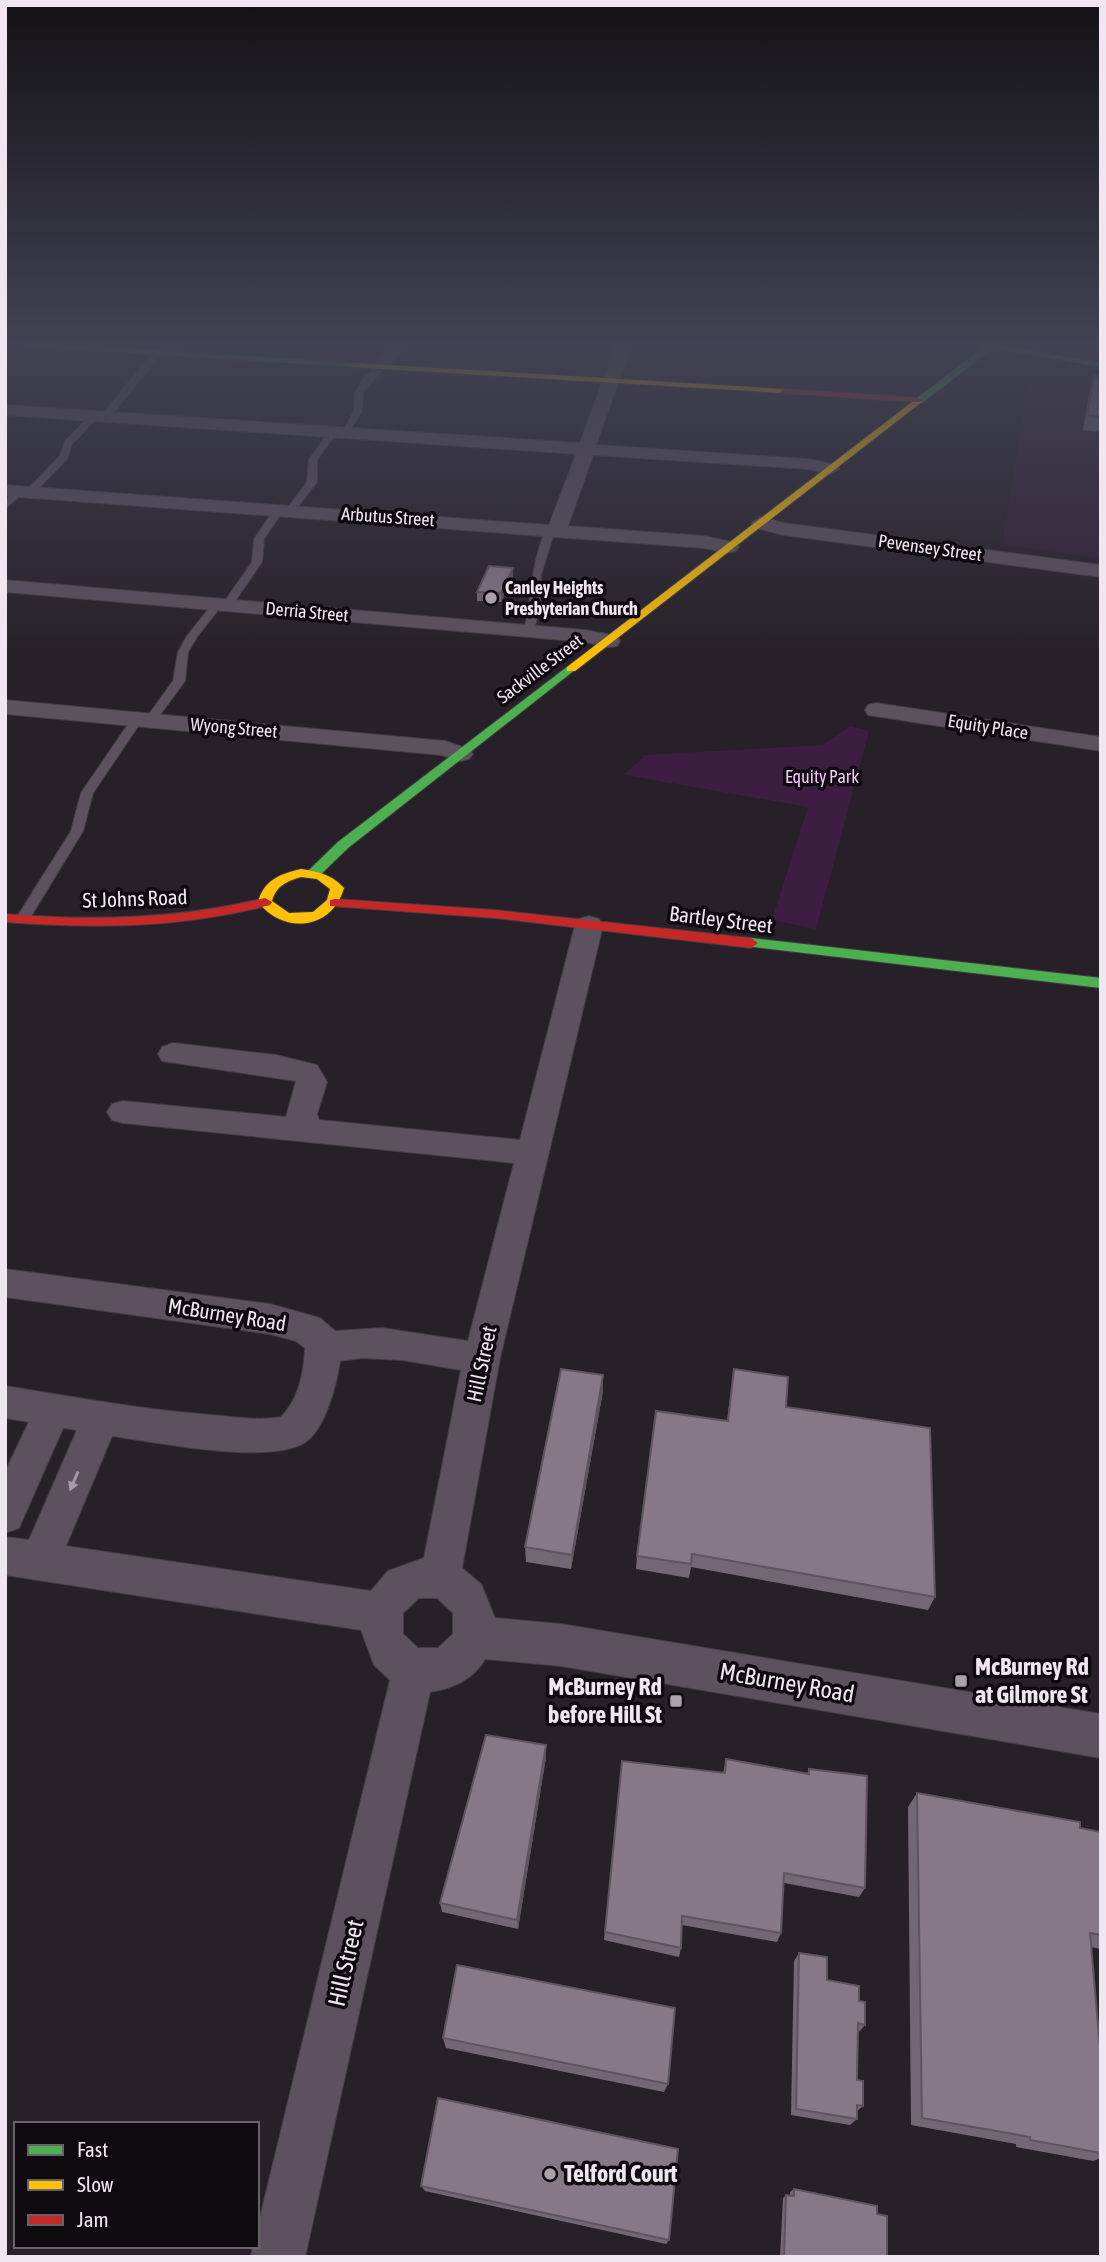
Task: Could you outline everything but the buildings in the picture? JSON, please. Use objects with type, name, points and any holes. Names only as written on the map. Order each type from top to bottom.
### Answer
[{"type":"main road","name":"Sackville Street","points":[[313,874],[321,863],[343,845],[855,450]]},
{"type":"main road","points":[[301,873],[324,876],[337,888],[335,903],[319,915],[296,919],[275,914],[265,902],[265,894],[278,880],[301,873]]},
{"type":"main road","name":"St Johns Road","points":[[5,918],[85,923],[196,918],[265,902]]},
{"type":"main road","name":"Bartley Street","points":[[335,903],[416,907],[589,925],[1101,983]]},
{"type":"street","points":[[554,530],[586,450]]},
{"type":"street","points":[[594,450],[808,464],[830,469]]},
{"type":"street","name":"Arbutus Street","points":[[18,491],[554,530],[704,542],[729,547]]},
{"type":"street","name":"Pevensey Street","points":[[760,523],[783,529],[1101,571]]},
{"type":"street","name":"Derria Street","points":[[5,586],[585,636],[609,641]]},
{"type":"street","name":"Wyong Street","points":[[5,707],[445,748],[461,754]]},
{"type":"street","name":"Equity Place","points":[[876,710],[1101,744]]},
{"type":"street","name":"Hill Street","points":[[440,1578],[482,1358],[589,925]]},
{"type":"street","points":[[173,1054],[276,1066],[306,1073],[312,1082],[301,1114],[303,1124],[309,1129]]},
{"type":"street","points":[[122,1112],[533,1153]]},
{"type":"street","name":"McBurney Road","points":[[5,1283],[270,1319],[307,1329],[323,1342],[323,1349]]},
{"type":"street","points":[[5,1402],[101,1418],[263,1437],[290,1433],[303,1420],[324,1360],[323,1349],[347,1342],[377,1342],[482,1358]]},
{"type":"street","points":[[5,1515],[53,1410]]},
{"type":"street","points":[[101,1418],[23,1558],[341,1608],[383,1612]]},
{"type":"street","points":[[426,1578],[440,1578],[465,1593],[473,1606],[476,1621],[473,1636],[456,1660],[428,1670],[414,1669],[389,1654],[382,1641],[380,1627],[383,1612],[399,1589],[426,1578]]},
{"type":"street","name":"McBurney Road","points":[[473,1636],[561,1645],[1101,1736]]},
{"type":"street","name":"Hill Street","points":[[278,2257],[414,1669]]},
{"type":"lane","points":[[5,506],[18,491],[64,457],[66,450]]},
{"type":"lane","points":[[22,920],[77,831],[87,793],[178,681],[183,652],[191,636],[222,605],[257,562],[260,539],[312,482],[313,460],[323,450]]},
{"type":"lane","points":[[529,631],[537,596],[536,575],[554,530]]},
{"type":"shaded area","points":[[1017,450],[1101,450],[1101,558],[1002,545]]},
{"type":"green space","name":"Equity Park","points":[[850,726],[869,731],[816,929],[772,920],[808,807],[624,775],[645,755],[823,745]]},
{"type":"traffic: fast","points":[[313,874],[343,845],[571,669]]},
{"type":"traffic: fast","points":[[751,943],[1101,983]]},
{"type":"traffic: slow","points":[[571,669],[856,450]]},
{"type":"traffic: slow","points":[[301,873],[321,876],[337,888],[334,900],[327,909],[318,916],[307,919],[284,916],[265,902],[273,885],[301,873]]},
{"type":"traffic: jam","points":[[5,918],[104,923],[169,920],[265,902]]},
{"type":"traffic: jam","points":[[335,903],[495,914],[751,943]]},
{"type":"place","name":"Canley Heights Presbyterian Church","points":[[491,598]]},
{"type":"place","name":"McBurney Rd at Gilmore St","points":[[961,1681]]},
{"type":"place","name":"McBurney Rd before Hill St","points":[[676,1701]]},
{"type":"place","name":"Telford Court","points":[[550,2174]]}]
